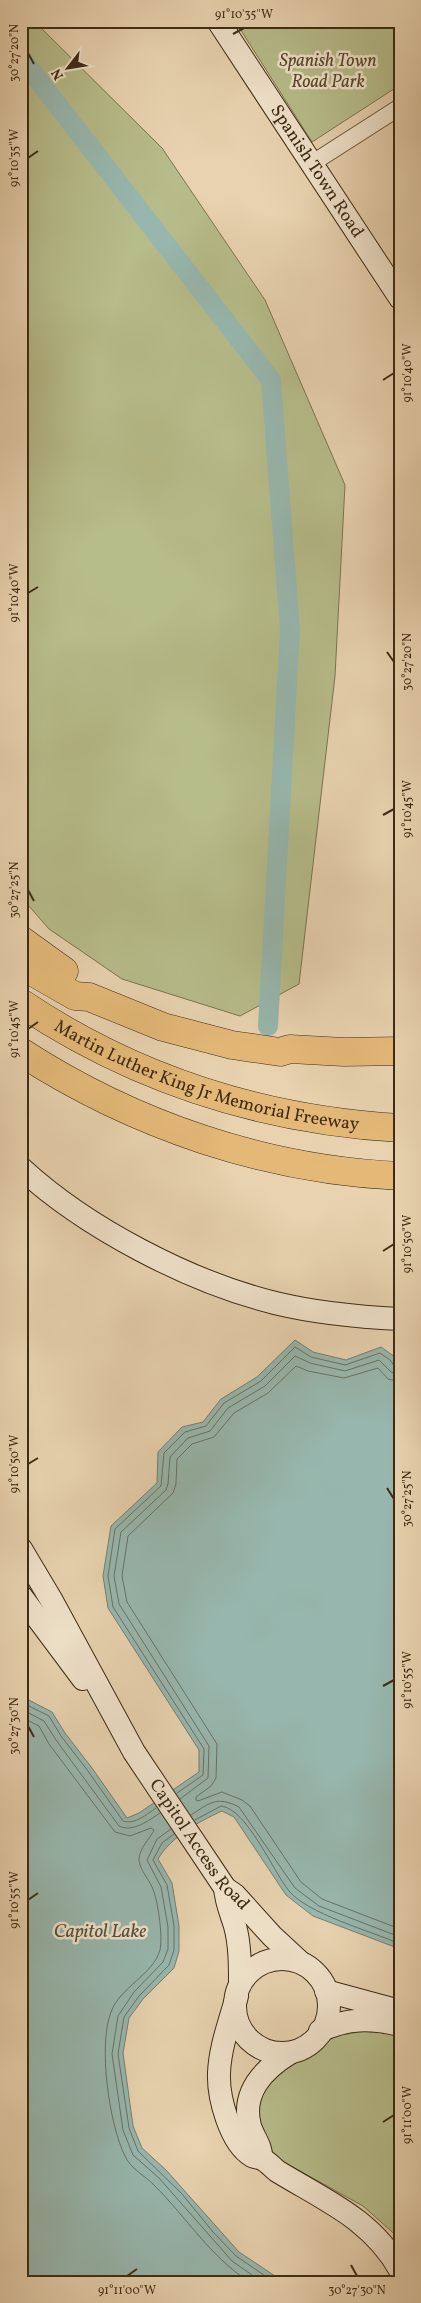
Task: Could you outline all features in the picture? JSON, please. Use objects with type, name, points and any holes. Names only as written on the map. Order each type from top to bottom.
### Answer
[{"type":"highway","points":[[21,940],[82,984],[89,997]]},
{"type":"highway","points":[[21,965],[75,996],[89,997],[142,1020],[232,1045],[280,1052],[290,1049],[344,1052],[400,1051]]},
{"type":"highway","name":"Martin Luther King Jr Memorial Freeway","points":[[21,1003],[63,1029],[117,1058],[201,1091],[290,1116],[352,1125],[400,1128]]},
{"type":"highway","points":[[21,1052],[58,1075],[114,1104],[200,1139],[292,1162],[340,1171],[400,1176]]},
{"type":"highway","points":[[280,1052],[289,1058],[400,1069]]},
{"type":"main road","name":"Spanish Town Road","points":[[218,21],[400,298]]},
{"type":"main road","points":[[21,1168],[88,1218],[119,1237],[184,1271],[248,1295],[300,1308],[400,1319]]},
{"type":"main road","name":"Capitol Access Road","points":[[21,1549],[134,1752],[225,1888],[235,1895],[272,1936],[299,1961]]},
{"type":"main road","name":"Capitol Access Road","points":[[21,1596],[63,1654],[114,1717]]},
{"type":"main road","points":[[225,1888],[225,1900],[236,1928],[240,1963],[238,2022],[250,2041],[271,2053],[290,2053]]},
{"type":"main road","points":[[261,2158],[262,2150],[250,2125],[248,2110],[252,2093],[268,2068],[290,2053],[304,2047],[320,2031],[327,2017],[326,1991],[315,1971],[299,1961],[286,1959],[264,1962],[252,1969],[239,1990],[222,2051],[219,2088],[224,2111],[239,2142],[252,2156],[261,2158],[277,2170],[350,2214],[377,2239],[400,2270]]},
{"type":"main road","points":[[326,1991],[400,2011]]},
{"type":"main road","points":[[320,2031],[337,2023],[350,2020],[373,2020],[400,2025]]},
{"type":"street","points":[[311,164],[400,107]]},
{"type":"green space","points":[[21,21],[34,21],[162,148],[265,300],[345,485],[335,676],[299,984],[240,1016],[122,979],[49,929],[21,897]]},
{"type":"green space","name":"Spanish Town Road Park","points":[[235,21],[400,21],[400,85],[312,142]]},
{"type":"green space","points":[[344,2030],[400,2032],[400,2239],[363,2206],[282,2161],[267,2146],[260,2131],[258,2115],[259,2094],[291,2061],[306,2056],[331,2036]]},
{"type":"water","name":"Capitol Lake","points":[[295,1340],[313,1352],[346,1360],[381,1347],[395,1357],[400,1367],[400,1949],[313,1916],[286,1895],[234,1817],[222,1811],[195,1825],[170,1844],[158,1859],[172,1883],[179,1926],[179,1951],[174,1968],[143,1999],[129,2018],[123,2053],[133,2126],[142,2148],[166,2170],[239,2252],[284,2282],[21,2282],[21,1696],[52,1712],[65,1733],[127,1818],[139,1813],[199,1772],[199,1750],[108,1608],[103,1576],[111,1526],[157,1483],[158,1452],[182,1427],[203,1422],[221,1399],[257,1377]]},
{"type":"waterway","points":[[21,58],[271,380],[290,630],[268,1026]]}]
